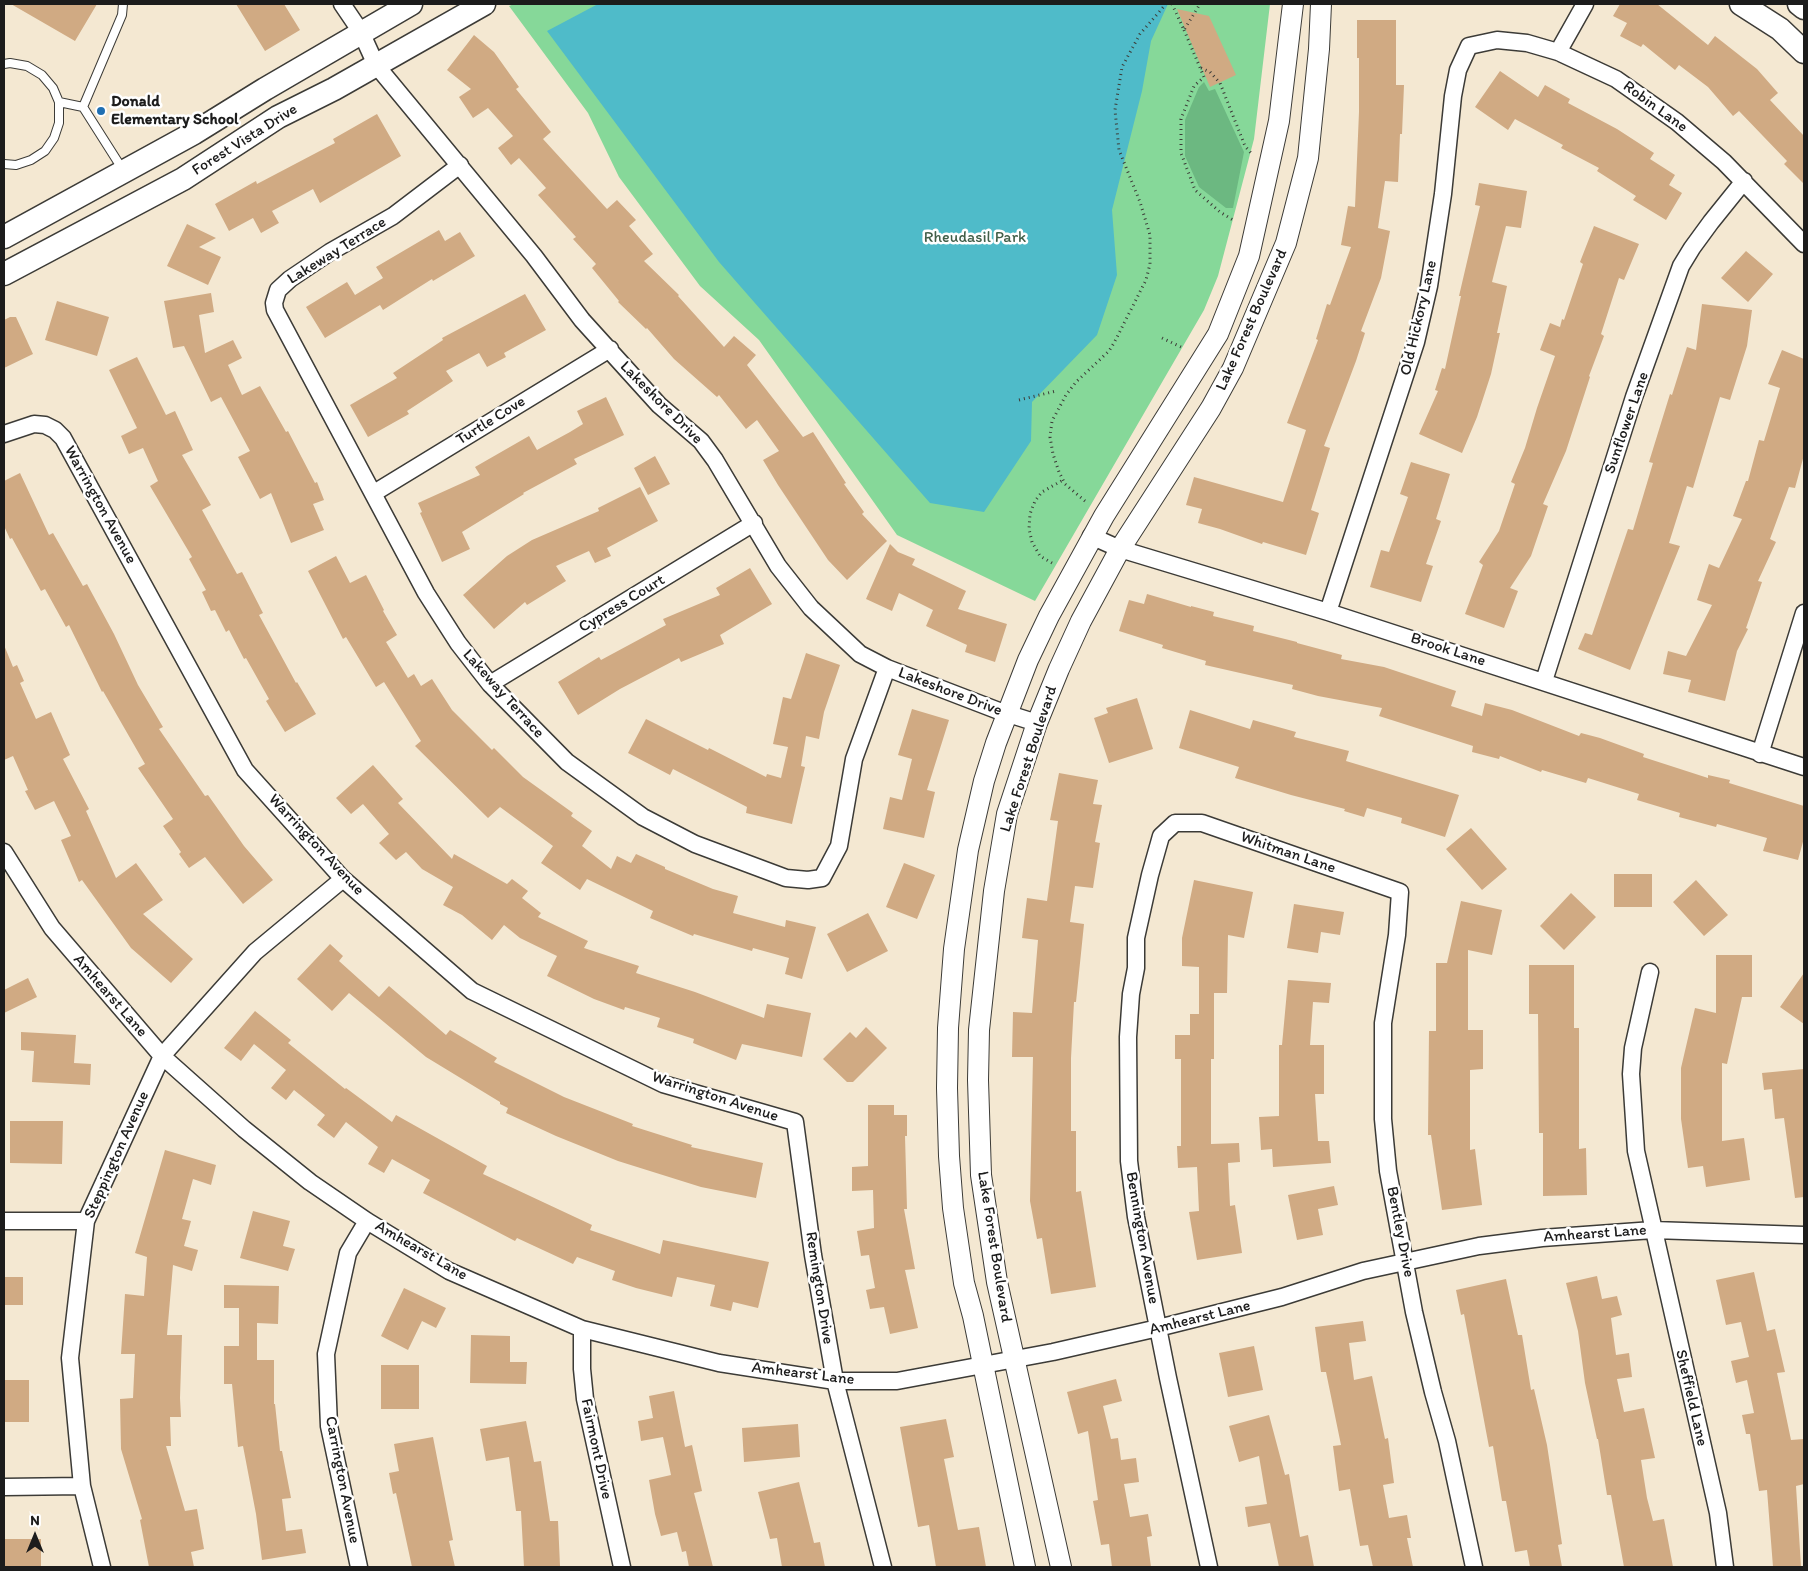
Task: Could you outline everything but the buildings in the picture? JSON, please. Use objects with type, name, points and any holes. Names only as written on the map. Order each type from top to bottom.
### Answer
[{"type":"main road","name":"Forest Vista Drive","points":[[4,237],[194,134],[265,89],[411,4]]},
{"type":"main road","name":"Forest Vista Drive","points":[[4,274],[183,178],[278,117],[334,89],[484,4]]},
{"type":"main road","points":[[1741,4],[1780,30],[1804,52]]},
{"type":"main road","points":[[1799,4],[1804,8]]},
{"type":"main road","points":[[124,172],[140,202]]},
{"type":"street","name":"Lakeshore Drive","points":[[342,4],[361,32],[376,65],[534,256],[582,320],[659,405],[701,441],[716,460],[778,566],[811,608],[860,654],[887,668],[1008,714],[1037,723]]},
{"type":"street","name":"Lake Forest Boulevard","points":[[1025,1567],[964,1283],[953,1208],[947,1088],[948,1028],[956,940],[968,850],[984,781],[996,743],[1028,660],[1045,624],[1092,536],[1127,476],[1182,394],[1218,334],[1249,256],[1280,121],[1293,4]]},
{"type":"street","name":"Lake Forest Boulevard","points":[[1061,1567],[997,1282],[981,1175],[978,1080],[979,1030],[992,899],[1007,814],[1037,723],[1059,669],[1081,621],[1120,550],[1211,408],[1233,368],[1286,243],[1308,158],[1319,49],[1321,4]]},
{"type":"street","points":[[1558,52],[1585,4]]},
{"type":"street","name":"Robin Lane","points":[[1469,46],[1497,40],[1527,43],[1558,52],[1616,79],[1677,122],[1744,181],[1804,244]]},
{"type":"street","name":"Old Hickory Lane","points":[[1328,612],[1416,342],[1429,286],[1443,194],[1453,96],[1458,70],[1469,46]]},
{"type":"street","name":"Lakeway Terrace","points":[[460,165],[393,216],[330,252],[290,279],[278,290],[274,303],[426,593],[458,643],[490,684],[567,762],[643,817],[695,844],[786,878],[808,880],[822,878],[839,846],[854,759],[887,668]]},
{"type":"street","name":"Sunflower Lane","points":[[1544,681],[1634,397],[1682,266],[1706,228],[1744,181]]},
{"type":"street","name":"Turtle Cove","points":[[374,494],[610,349]]},
{"type":"street","name":"Warrington Avenue","points":[[4,434],[28,425],[45,425],[55,430],[63,438],[245,770],[343,879],[472,991],[663,1084],[795,1122]]},
{"type":"street","name":"Cypress Court","points":[[490,684],[754,523]]},
{"type":"street","name":"Brook Lane","points":[[1092,536],[1120,550],[1328,612],[1804,767]]},
{"type":"street","points":[[1760,754],[1804,613]]},
{"type":"street","name":"Whitman Lane","points":[[1175,823],[1202,823],[1400,892]]},
{"type":"street","name":"Bennington Avenue","points":[[1175,823],[1161,836],[1136,938],[1136,968],[1131,994],[1128,1036],[1129,1161],[1136,1216],[1158,1328],[1209,1567]]},
{"type":"street","name":"Amhearst Lane","points":[[4,852],[52,928],[162,1056],[244,1129],[310,1182],[367,1221],[449,1270],[582,1329],[718,1363],[835,1381],[897,1381],[1014,1359],[1158,1328],[1282,1297],[1363,1270],[1478,1246],[1533,1239],[1653,1230],[1804,1235]]},
{"type":"street","name":"Steppington Avenue","points":[[102,1567],[82,1486],[70,1358],[86,1220],[162,1056],[255,952],[343,879]]},
{"type":"street","name":"Bentley Drive","points":[[1400,892],[1397,934],[1383,1023],[1383,1119],[1388,1172],[1416,1321],[1447,1441],[1474,1567]]},
{"type":"street","name":"Sheffield Lane","points":[[1650,972],[1633,1048],[1631,1074],[1636,1151],[1718,1513],[1725,1567]]},
{"type":"street","name":"Remington Drive","points":[[795,1122],[813,1255],[835,1381],[883,1567]]},
{"type":"street","points":[[4,1221],[86,1220]]},
{"type":"street","name":"Carrington Avenue","points":[[359,1567],[329,1426],[326,1354],[348,1253],[367,1221]]},
{"type":"street","name":"Fairmont Drive","points":[[582,1329],[582,1369],[585,1398],[622,1567]]},
{"type":"street","points":[[4,1488],[82,1486]]},
{"type":"lane","points":[[83,107],[122,15],[123,4]]},
{"type":"lane","points":[[4,64],[10,63],[27,66],[42,75],[53,88],[59,102],[60,123],[54,138],[44,151],[31,160],[16,165],[4,164]]},
{"type":"lane","points":[[59,102],[83,107],[124,172]]},
{"type":"path","points":[[1085,501],[1065,484],[1063,480],[1053,454],[1050,437],[1052,421],[1063,400],[1076,382],[1109,351],[1146,280],[1150,264],[1150,236],[1140,202],[1119,150],[1115,110],[1122,67],[1140,34],[1166,4]]},
{"type":"path","points":[[1172,4],[1204,77],[1194,86],[1181,119],[1181,153],[1196,190],[1220,212],[1233,220]]},
{"type":"path","points":[[1184,30],[1200,4]]},
{"type":"path","points":[[1200,67],[1210,72],[1220,83],[1245,146],[1251,153]]},
{"type":"path","points":[[1162,338],[1181,347]]},
{"type":"path","points":[[1018,400],[1056,391]]},
{"type":"path","points":[[1052,563],[1040,556],[1032,542],[1028,529],[1030,514],[1035,501],[1042,492],[1063,480]]},
{"type":"green space","name":"Rheudasil Park","points":[[514,4],[1270,4],[1254,139],[1218,276],[1204,310],[1035,601],[897,535],[759,340],[700,286],[619,177],[588,113],[509,6]]},
{"type":"green space","points":[[1204,82],[1209,91],[1215,89],[1244,152],[1233,208],[1226,208],[1199,187],[1185,156],[1185,120],[1199,87]]},
{"type":"water","name":"Rheudasil Park","points":[[598,4],[1168,4],[1151,41],[1142,91],[1112,210],[1117,275],[1097,335],[1032,402],[1031,441],[984,512],[930,503],[719,262],[547,31]]},
{"type":"place","name":"Donald Elementary School","points":[[101,111]]}]
